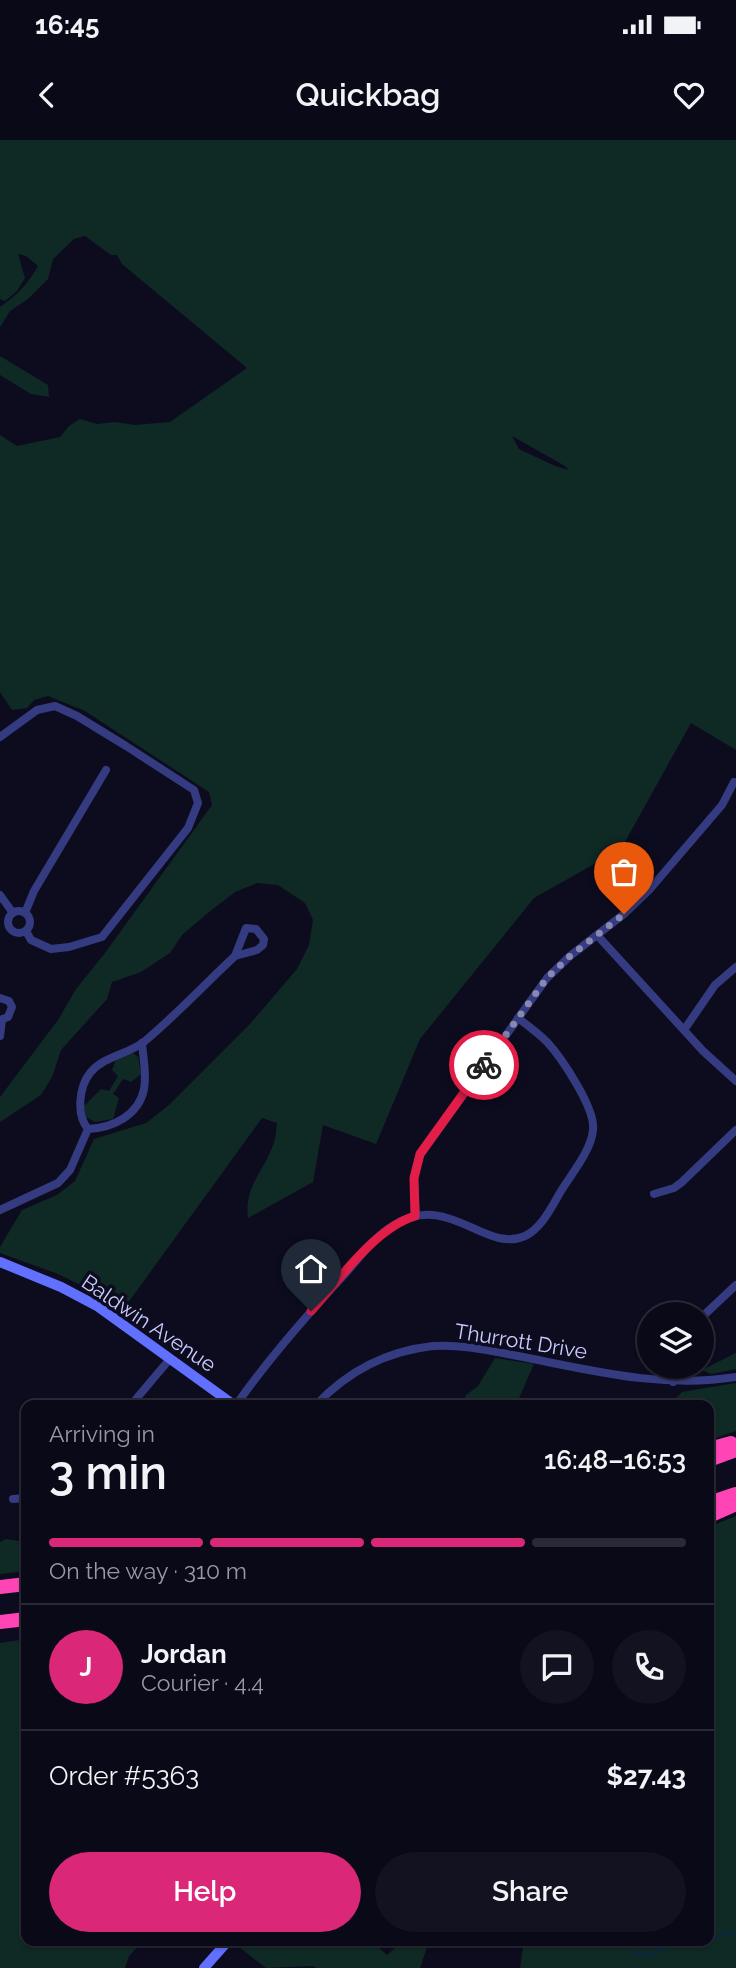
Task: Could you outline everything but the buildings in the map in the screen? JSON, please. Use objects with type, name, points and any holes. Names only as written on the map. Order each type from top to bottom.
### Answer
[{"type":"highway","points":[[714,1448],[736,1441]]},
{"type":"highway","points":[[714,1458],[736,1450]]},
{"type":"highway","points":[[714,1501],[736,1494]]},
{"type":"highway","points":[[714,1514],[736,1504]]},
{"type":"highway","points":[[0,1587],[21,1585]]},
{"type":"highway","points":[[0,1622],[21,1620]]},
{"type":"street","points":[[0,737],[37,710],[55,706],[77,716],[194,790],[198,803],[188,828],[102,937],[69,947],[51,949],[31,940],[26,931],[30,920],[25,913]]},
{"type":"street","points":[[25,913],[34,891],[106,770]]},
{"type":"street","points":[[415,1216],[414,1178],[420,1154],[518,1018],[559,966],[650,889],[722,805],[734,782]]},
{"type":"street","points":[[0,895],[13,913]]},
{"type":"street","points":[[13,913],[25,913]]},
{"type":"street","points":[[10,928],[9,918],[13,913]]},
{"type":"street","points":[[10,928],[18,933],[26,931]]},
{"type":"street","points":[[0,933],[10,928]]},
{"type":"street","points":[[597,935],[684,1030],[736,1081]]},
{"type":"street","points":[[88,1129],[83,1121],[81,1103],[87,1078],[105,1060],[142,1043],[234,956]]},
{"type":"street","points":[[684,1030],[715,985],[736,967]]},
{"type":"street","points":[[0,998],[9,1001],[12,1007],[10,1015],[1,1020],[0,1036]]},
{"type":"street","points":[[239,1400],[279,1346],[377,1238],[395,1224],[415,1216],[447,1216],[501,1239],[523,1237],[532,1232],[545,1216],[588,1146],[594,1129],[593,1120],[587,1104],[548,1043],[518,1018]]},
{"type":"street","points":[[88,1129],[118,1121],[135,1107],[144,1090],[142,1043]]},
{"type":"street","points":[[0,1210],[58,1183],[69,1171],[88,1129]]},
{"type":"street","points":[[654,1194],[674,1188],[682,1182],[736,1130]]},
{"type":"street","name":"Baldwin Avenue","points":[[0,1262],[61,1287],[97,1306],[228,1400]]},
{"type":"street","points":[[714,1305],[736,1284]]},
{"type":"street","name":"Thurrott Drive","points":[[322,1400],[344,1380],[372,1363],[402,1352],[436,1346],[472,1348],[635,1378],[673,1382],[736,1377]]},
{"type":"street","points":[[135,1400],[169,1360]]},
{"type":"street","points":[[13,1499],[21,1498]]},
{"type":"street","points":[[204,1968],[224,1946]]},
{"type":"green space","points":[[0,140],[736,140],[736,750],[691,723],[621,849],[534,898],[420,1039],[376,1144],[323,1125],[313,1182],[248,1218],[252,1188],[269,1155],[276,1134],[277,1123],[262,1118],[125,1307],[58,1274],[0,1253],[0,1247],[22,1210],[57,1195],[75,1181],[94,1139],[146,1123],[169,1105],[250,1024],[297,969],[309,945],[313,920],[305,903],[278,885],[257,883],[235,892],[182,935],[170,953],[141,972],[112,982],[107,999],[61,1050],[52,1077],[41,1095],[0,1122],[0,1097],[212,805],[209,792],[85,711],[48,696],[34,700],[27,708],[12,710],[0,692],[0,435],[17,446],[60,437],[69,426],[80,419],[97,424],[170,422],[247,368],[122,264],[117,255],[111,255],[85,236],[74,239],[53,259],[48,279],[28,299],[10,311],[0,327],[0,307],[22,289],[38,266],[26,256],[18,254],[25,278],[17,291],[5,301],[0,299]],"holes":[[[512,436],[569,470],[519,449]]]},
{"type":"green space","points":[[0,356],[48,385],[49,397],[31,394],[0,375]]},
{"type":"green space","points":[[133,1053],[138,1057],[141,1074],[131,1082],[123,1079],[113,1094],[119,1098],[113,1119],[95,1122],[86,1117],[84,1106],[101,1089],[109,1091],[118,1076],[112,1070],[116,1059]]},
{"type":"green space","points":[[736,1353],[736,1369],[714,1373],[714,1364]]},
{"type":"green space","points":[[495,1358],[534,1364],[519,1400],[464,1400],[466,1395],[478,1386]]},
{"type":"green space","points":[[736,1383],[736,1431],[714,1438],[714,1400],[674,1400],[682,1392]]},
{"type":"green space","points":[[736,1516],[736,1968],[520,1968],[523,1946],[714,1946],[714,1525]]},
{"type":"green space","points":[[6,1539],[21,1541],[21,1572],[0,1574],[0,1542]]},
{"type":"green space","points":[[21,1640],[21,1946],[138,1946],[129,1956],[125,1968],[0,1968],[0,1643]]},
{"type":"green space","points":[[238,1946],[378,1946],[387,1955],[397,1946],[427,1946],[420,1968],[266,1968]]},
{"type":"waterway","points":[[714,1938],[734,1932],[736,1934]]},
{"type":"waterway","points":[[631,1946],[636,1954],[648,1955],[672,1946]]},
{"type":"waterway","points":[[685,1946],[690,1946]]},
{"type":"way so far","points":[[484,1065],[547,978],[570,956],[624,914]]},
{"type":"route","points":[[311,1311],[377,1238],[395,1224],[415,1216],[414,1178],[420,1154],[484,1065]]}]
